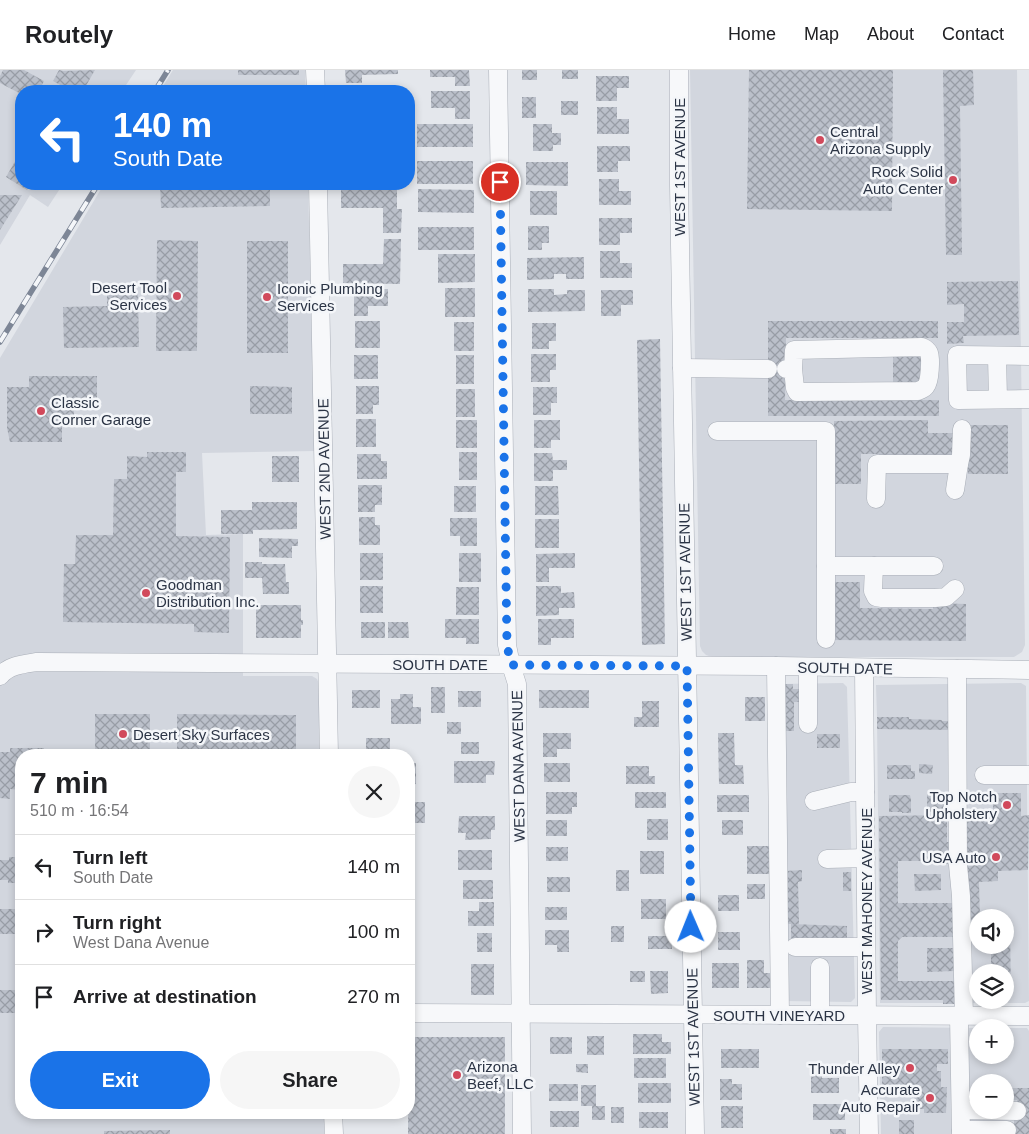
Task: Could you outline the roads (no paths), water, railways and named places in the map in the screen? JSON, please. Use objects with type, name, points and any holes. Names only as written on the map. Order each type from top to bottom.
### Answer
[{"type":"street","points":[[315,70],[316,85]]},
{"type":"street","name":"WEST DANA AVENUE","points":[[498,70],[507,645],[517,684],[522,1134]]},
{"type":"street","name":"WEST 1ST AVENUE","points":[[678,70],[678,185],[695,1134]]},
{"type":"street","name":"WEST 2ND AVENUE","points":[[318,190],[329,749]]},
{"type":"street","points":[[922,347],[929,354],[929,379],[927,385],[918,390],[797,392],[782,369],[794,350],[922,347]]},
{"type":"street","points":[[1029,356],[957,355],[958,400],[1029,399]]},
{"type":"street","points":[[997,356],[998,399]]},
{"type":"street","points":[[682,368],[782,369]]},
{"type":"street","points":[[955,490],[961,455],[962,428]]},
{"type":"street","points":[[717,431],[826,431],[826,639]]},
{"type":"street","points":[[876,499],[876,464],[959,464]]},
{"type":"street","points":[[826,566],[934,566]]},
{"type":"street","points":[[874,566],[873,591],[876,597],[946,597],[955,589]]},
{"type":"street","name":"SOUTH DATE","points":[[2,674],[17,665],[37,662],[776,666],[1029,670]]},
{"type":"street","points":[[776,666],[780,1015]]},
{"type":"street","points":[[808,667],[808,724]]},
{"type":"street","name":"WEST MAHONEY AVENUE","points":[[864,668],[866,1016],[869,1134]]},
{"type":"street","points":[[957,669],[964,715],[958,865],[961,896],[961,1132],[1007,1130]]},
{"type":"street","points":[[984,775],[1029,775]]},
{"type":"street","points":[[814,800],[851,792],[865,792]]},
{"type":"street","points":[[827,859],[866,858]]},
{"type":"street","points":[[795,948],[866,947]]},
{"type":"street","points":[[820,967],[820,1015]]},
{"type":"street","name":"SOUTH VINEYARD","points":[[415,1013],[1029,1016]]},
{"type":"street","points":[[961,1110],[1017,1111]]},
{"type":"street","points":[[334,1119],[334,1134]]},
{"type":"railway","points":[[159,85],[168,70]]},
{"type":"railway","points":[[0,342],[94,190]]},
{"type":"place","name":"Central Arizona Supply","points":[[820,140]]},
{"type":"place","name":"Rock Solid Auto Center","points":[[953,180]]},
{"type":"place","name":"Desert Tool Services","points":[[177,296]]},
{"type":"place","name":"Iconic Plumbing Services","points":[[267,297]]},
{"type":"place","name":"Classic Corner Garage","points":[[41,411]]},
{"type":"place","name":"Goodman Distribution Inc.","points":[[146,593]]},
{"type":"place","name":"Desert Sky Surfaces","points":[[123,734]]},
{"type":"place","name":"Top Notch Upholstery","points":[[1007,805]]},
{"type":"place","name":"USA Auto","points":[[996,857]]},
{"type":"place","name":"Thunder Alley","points":[[910,1068]]},
{"type":"place","name":"Arizona Beef, LLC","points":[[457,1075]]},
{"type":"place","name":"Accurate Auto Repair","points":[[930,1098]]}]
